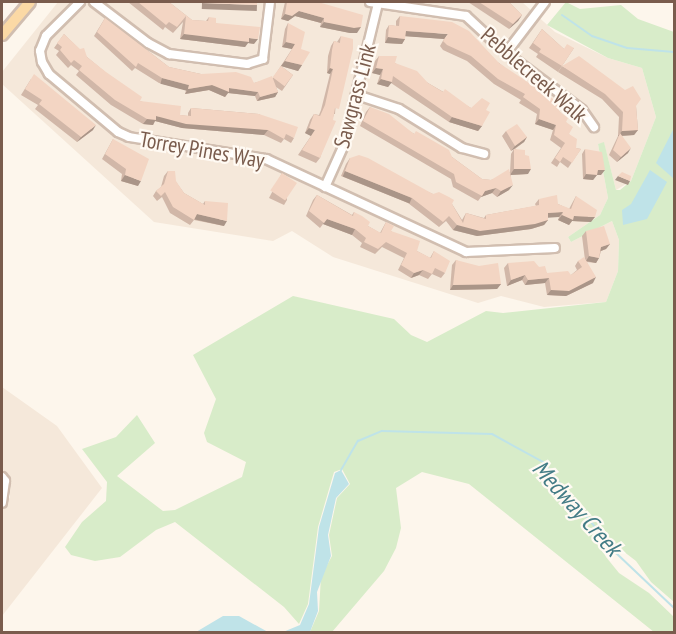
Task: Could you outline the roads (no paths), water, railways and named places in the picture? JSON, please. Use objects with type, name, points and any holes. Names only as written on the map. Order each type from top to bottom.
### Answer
[{"type":"main road","points":[[2,35],[30,2]]},
{"type":"street","name":"Torrey Pines Way","points":[[80,2],[46,36],[40,51],[42,62],[49,74],[118,132],[129,137],[266,159],[466,252],[555,248]]},
{"type":"street","points":[[94,2],[148,43],[169,54],[247,64],[263,59],[270,2]]},
{"type":"street","name":"Sawgrass Link","points":[[325,187],[344,147],[357,95],[374,2]]},
{"type":"street","name":"Pebblecreek Walk","points":[[374,2],[466,16],[506,53],[582,110],[594,127]]},
{"type":"street","points":[[506,53],[545,2]]},
{"type":"street","points":[[357,95],[383,101],[462,148],[484,154]]},
{"type":"street","points":[[2,477],[5,481],[2,503]]},
{"type":"water","points":[[674,128],[674,179],[656,163]]},
{"type":"water","points":[[650,170],[667,182],[647,219],[623,225],[622,210],[631,204]]},
{"type":"water","points":[[341,470],[349,484],[336,498],[328,535],[331,556],[317,592],[318,611],[310,632],[283,632],[300,625],[309,604],[319,527],[335,473]]},
{"type":"water","points":[[223,616],[239,616],[268,632],[196,632]]},
{"type":"waterway","points":[[562,15],[592,36],[627,48],[674,52]]},
{"type":"waterway","name":"Medway Creek","points":[[341,470],[358,441],[382,431],[492,434],[543,462],[616,553],[674,608]]}]
